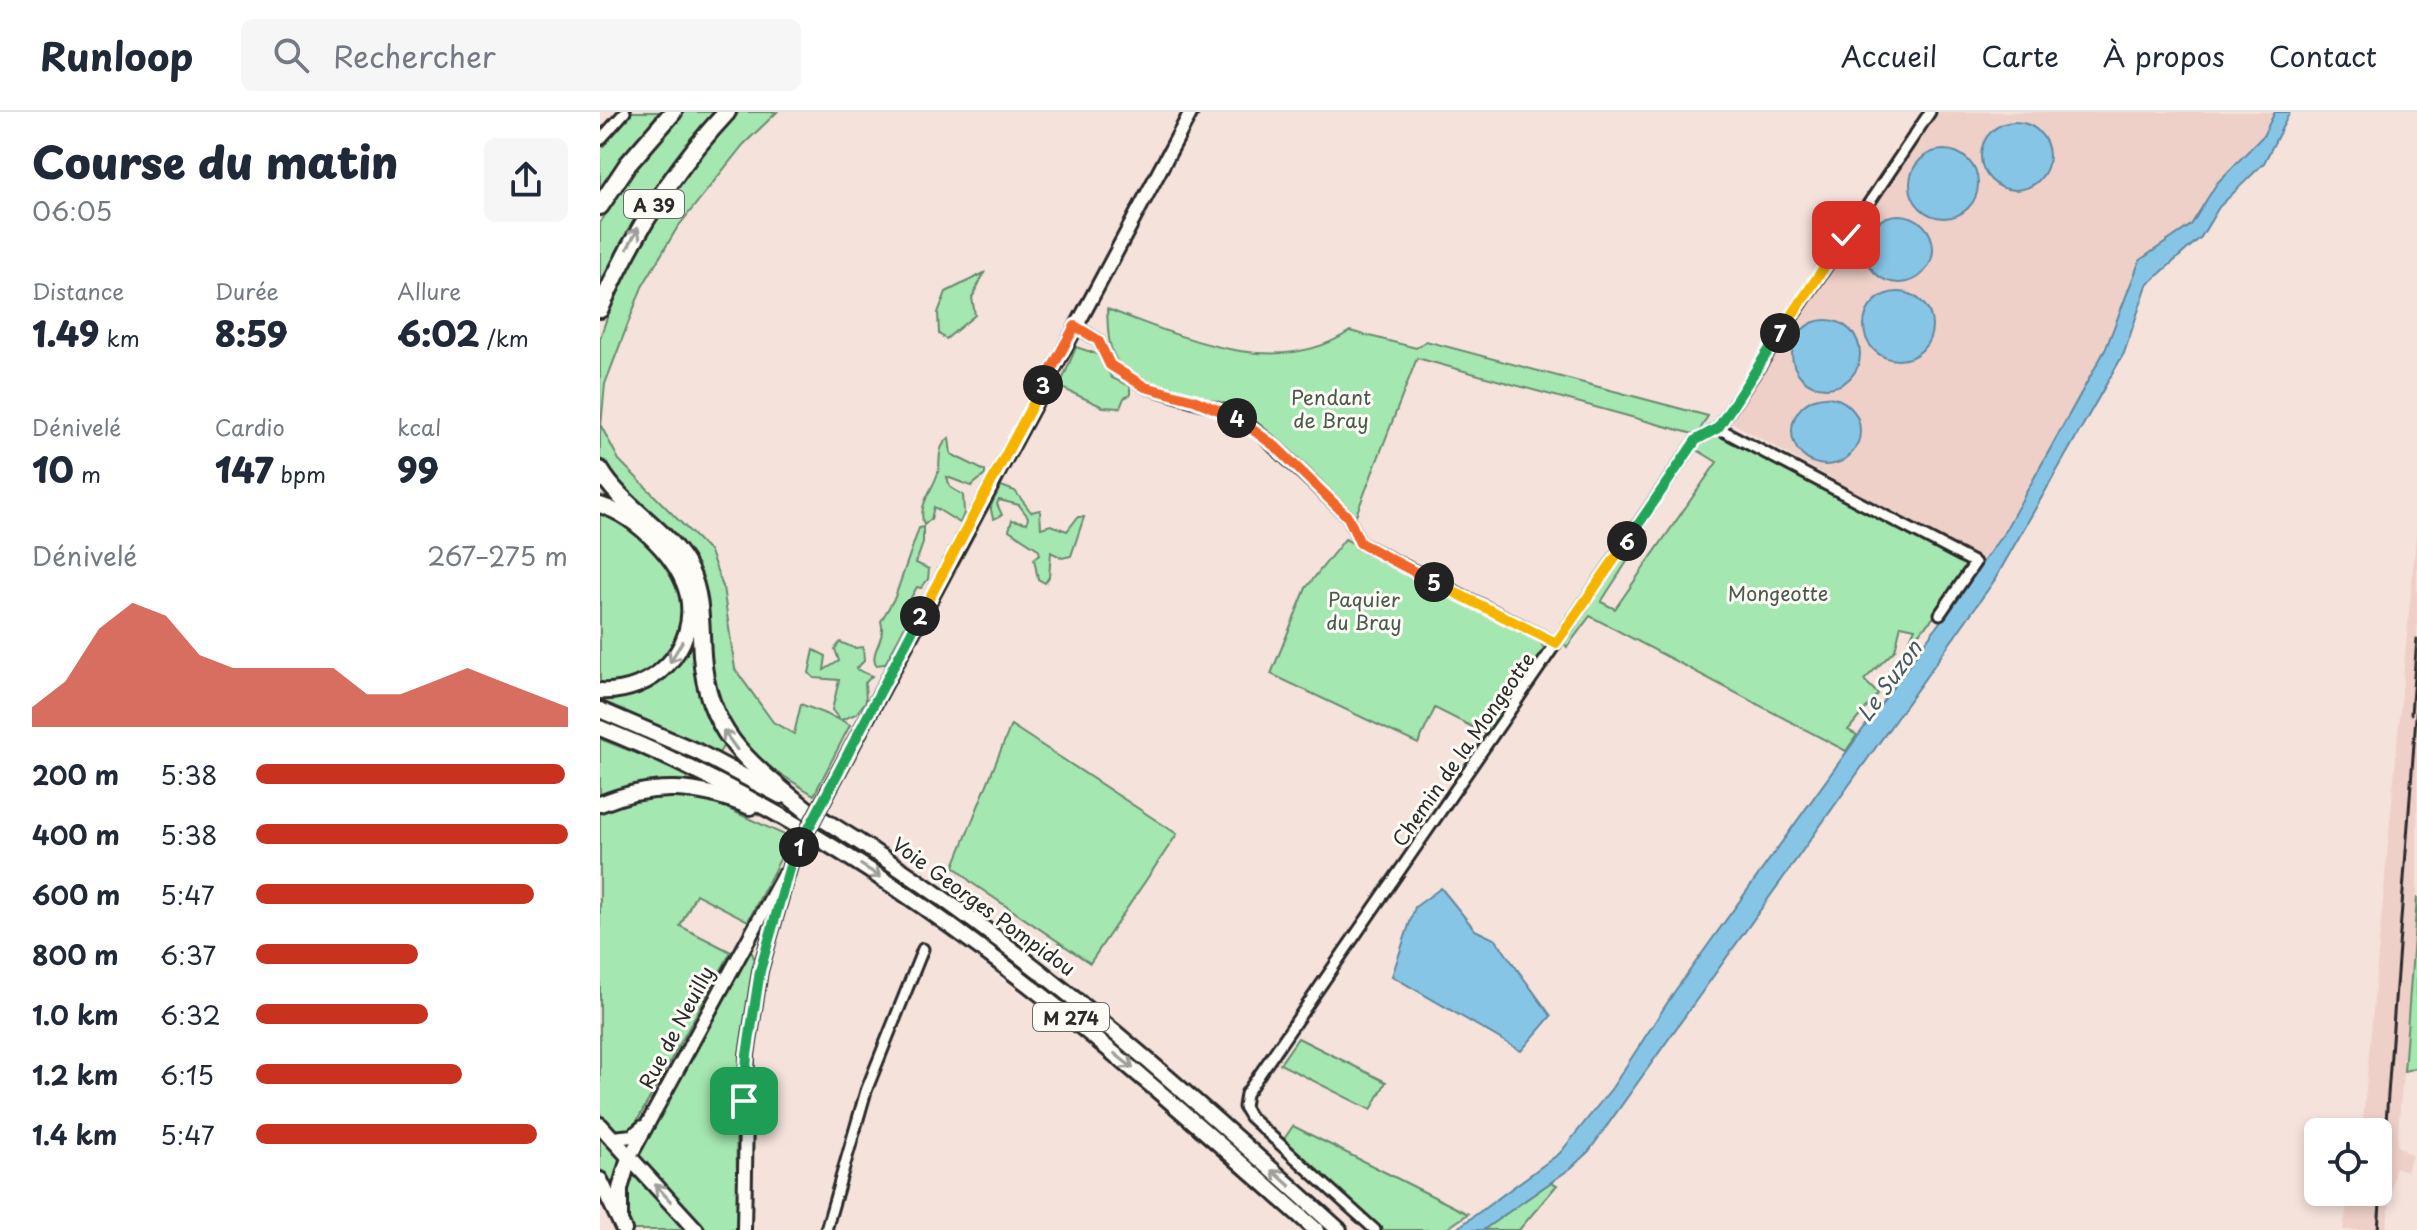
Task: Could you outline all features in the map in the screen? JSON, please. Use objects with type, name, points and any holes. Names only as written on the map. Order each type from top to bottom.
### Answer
[{"type":"highway","name":"A 39","points":[[600,206],[628,164],[673,112]]},
{"type":"highway","name":"A 39","points":[[600,309],[654,203],[691,153],[727,112]]},
{"type":"highway","points":[[600,470],[621,499],[676,552],[691,575],[699,606],[705,684],[720,725],[750,763],[808,811]]},
{"type":"main road","points":[[744,1230],[747,1055],[765,953],[791,862],[1191,112]]},
{"type":"main road","points":[[600,505],[622,516],[669,558],[682,578],[689,605],[685,636],[666,668],[639,685],[600,691]]},
{"type":"main road","name":"Voie Georges Pompidou","points":[[600,710],[698,752],[808,811],[926,885],[1023,956],[1119,1034],[1339,1230]]},
{"type":"main road","name":"Voie Georges Pompidou","points":[[600,728],[730,787],[914,899],[1041,992],[1157,1088],[1316,1230]]},
{"type":"main road","points":[[600,804],[655,788],[694,788],[721,794],[805,830]]},
{"type":"main road","name":"Rue de Neuilly","points":[[622,1225],[620,1189],[629,1158],[791,862]]},
{"type":"main road","points":[[746,940],[765,953]]},
{"type":"main road","points":[[605,1130],[632,1136],[646,1126]]},
{"type":"main road","points":[[605,1130],[696,1230]]},
{"type":"main road","name":"Rue de Neuilly","points":[[600,1180],[622,1225]]},
{"type":"street","points":[[600,140],[625,112]]},
{"type":"street","name":"Chemin de la Mongeotte","points":[[1375,1230],[1250,1117],[1244,1107],[1246,1094],[1696,440],[1718,428],[1930,112]]},
{"type":"street","points":[[1075,326],[1098,340],[1110,365],[1145,387],[1215,407],[1250,425],[1348,517],[1360,543],[1372,551],[1556,643]]},
{"type":"street","points":[[1718,428],[1975,563],[1940,614]]},
{"type":"street","points":[[826,1230],[866,1091],[923,949]]},
{"type":"shaded area","points":[[1937,112],[2275,112],[2263,136],[2217,183],[2191,225],[2140,260],[2106,348],[1984,564],[1726,419]]},
{"type":"shaded area","points":[[2417,525],[2417,897],[2397,1145],[2412,1156],[2406,1171],[2395,1167],[2392,1188],[2392,1118],[2363,1118]]},
{"type":"shaded area","points":[[2347,1206],[2389,1206],[2386,1230],[2343,1230]]},
{"type":"green space","points":[[631,112],[659,112],[600,188],[600,148]]},
{"type":"green space","points":[[684,112],[718,112],[652,196],[624,241],[600,290],[600,223],[631,175]]},
{"type":"green space","points":[[739,112],[777,112],[743,145],[677,228],[642,287],[605,384],[601,426],[619,460],[710,552],[723,587],[735,669],[773,722],[794,734],[801,704],[840,720],[832,710],[839,680],[814,678],[809,673],[814,650],[826,656],[824,670],[839,661],[835,649],[840,642],[854,648],[863,647],[864,661],[856,669],[872,676],[865,683],[866,701],[856,714],[841,720],[850,725],[814,795],[750,755],[713,699],[705,615],[600,458],[600,338],[610,309],[646,232],[707,147]]},
{"type":"green space","points":[[984,273],[972,298],[975,315],[946,339],[939,334],[938,313],[946,292]]},
{"type":"green space","name":"Pendant de Bray","points":[[1107,309],[1197,341],[1260,353],[1291,352],[1321,346],[1350,331],[1416,348],[1426,341],[1708,416],[1697,435],[1417,358],[1356,515],[1290,450],[1254,420],[1214,401],[1150,384],[1127,371],[1112,350]]},
{"type":"green space","points":[[1076,347],[1097,354],[1112,378],[1130,386],[1130,395],[1124,398],[1120,408],[1103,407],[1064,389],[1061,383]]},
{"type":"green space","name":"Mongeotte","points":[[1717,435],[1962,560],[1969,568],[1936,615],[1908,644],[1915,628],[1901,625],[1895,650],[1864,680],[1878,694],[1848,730],[1857,735],[1846,751],[1590,616],[1567,647],[1563,642],[1634,535],[1646,532],[1601,602],[1615,609],[1717,462],[1694,448],[1703,440]]},
{"type":"green space","points":[[949,438],[951,454],[985,471],[985,475],[971,486],[947,477],[950,487],[963,495],[964,513],[960,523],[934,507],[931,519],[924,525],[925,502],[937,475],[941,448]]},
{"type":"green space","points":[[1001,486],[1015,491],[1031,512],[1040,510],[1041,528],[1051,525],[1067,531],[1078,517],[1084,517],[1071,556],[1062,558],[1051,552],[1049,577],[1045,583],[1038,579],[1034,559],[1040,554],[1038,549],[1009,530],[1012,520],[1027,523],[1028,517],[1019,505],[999,500],[997,504],[1002,515],[994,519],[991,506]]},
{"type":"green space","points":[[600,510],[631,529],[656,553],[673,580],[681,608],[680,635],[667,659],[640,676],[600,686]]},
{"type":"green space","points":[[923,527],[923,543],[916,563],[929,569],[928,579],[921,588],[917,587],[909,601],[916,605],[885,664],[876,665],[874,660],[882,634],[881,621],[895,597],[919,528]]},
{"type":"green space","name":"Paquier du Bray","points":[[1345,539],[1539,639],[1545,651],[1543,659],[1490,736],[1435,708],[1418,744],[1271,674],[1306,588]]},
{"type":"green space","points":[[692,627],[716,730],[724,745],[719,753],[600,701],[600,695],[638,692]]},
{"type":"green space","points":[[1011,725],[1177,834],[1090,963],[972,883],[954,866]]},
{"type":"green space","points":[[600,739],[672,767],[700,782],[639,787],[600,799]]},
{"type":"green space","points":[[685,793],[723,801],[728,809],[791,838],[748,921],[696,894],[680,926],[731,952],[637,1121],[628,1132],[616,1132],[600,1114],[600,809],[633,797]]},
{"type":"green space","points":[[2417,897],[2417,1068],[2404,1071]]},
{"type":"green space","points":[[747,953],[752,953],[755,960],[736,1119],[738,1230],[703,1230],[639,1156]]},
{"type":"green space","points":[[1298,1038],[1386,1082],[1371,1110],[1280,1064]]},
{"type":"green space","points":[[1293,1126],[1468,1214],[1445,1230],[1381,1230],[1282,1142]]},
{"type":"green space","points":[[600,1137],[621,1158],[614,1196],[600,1169]]},
{"type":"green space","points":[[631,1169],[689,1230],[630,1230],[626,1200]]},
{"type":"green space","points":[[1551,1182],[1557,1185],[1519,1230],[1483,1230]]},
{"type":"water","points":[[2275,112],[2290,112],[2264,163],[2219,207],[2201,237],[2147,285],[2124,353],[1994,581],[1589,1151],[1571,1168],[1483,1230],[1455,1230],[1560,1153],[1612,1088],[1675,991],[2003,534],[2106,348],[2140,260],[2191,225],[2217,183],[2263,136]]},
{"type":"water","points":[[2008,122],[2022,122],[2034,127],[2044,137],[2049,156],[2044,175],[2034,185],[2022,190],[2008,190],[1996,185],[1986,175],[1981,163],[1981,149],[1986,137],[1996,127]]},
{"type":"water","points":[[1937,150],[1951,150],[1963,155],[1973,165],[1978,184],[1973,203],[1963,213],[1951,218],[1937,218],[1925,213],[1915,203],[1910,191],[1910,177],[1915,165],[1925,155]]},
{"type":"water","points":[[1892,215],[1906,215],[1918,220],[1928,230],[1933,249],[1928,268],[1918,278],[1906,283],[1892,283],[1880,278],[1870,268],[1865,256],[1865,242],[1870,230],[1880,220]]},
{"type":"water","points":[[1891,292],[1905,292],[1917,297],[1927,307],[1932,326],[1927,345],[1917,355],[1905,360],[1891,360],[1879,355],[1869,345],[1864,333],[1864,319],[1869,307],[1879,297]]},
{"type":"water","points":[[1819,320],[1833,320],[1845,325],[1855,335],[1860,354],[1855,373],[1845,383],[1833,388],[1819,388],[1807,383],[1797,373],[1792,361],[1792,347],[1797,335],[1807,325]]},
{"type":"water","points":[[1819,397],[1833,397],[1845,402],[1855,412],[1860,431],[1855,450],[1845,460],[1833,465],[1819,465],[1807,460],[1797,450],[1792,438],[1792,424],[1797,412],[1807,402]]},
{"type":"water","points":[[1441,888],[1475,930],[1496,940],[1551,1016],[1521,1051],[1392,976],[1415,907]]},
{"type":"railway","points":[[2411,714],[2417,639]]},
{"type":"railway","points":[[2378,1230],[2417,703]]},
{"type":"route","points":[[744,1101],[747,1055],[760,971],[791,862],[1075,326],[1098,340],[1110,365],[1145,387],[1226,411],[1250,425],[1348,517],[1360,543],[1372,551],[1556,643],[1696,440],[1718,428],[1846,235]]},
{"type":"water label","name":"Le Suzon","points":[[1888,680]]}]
